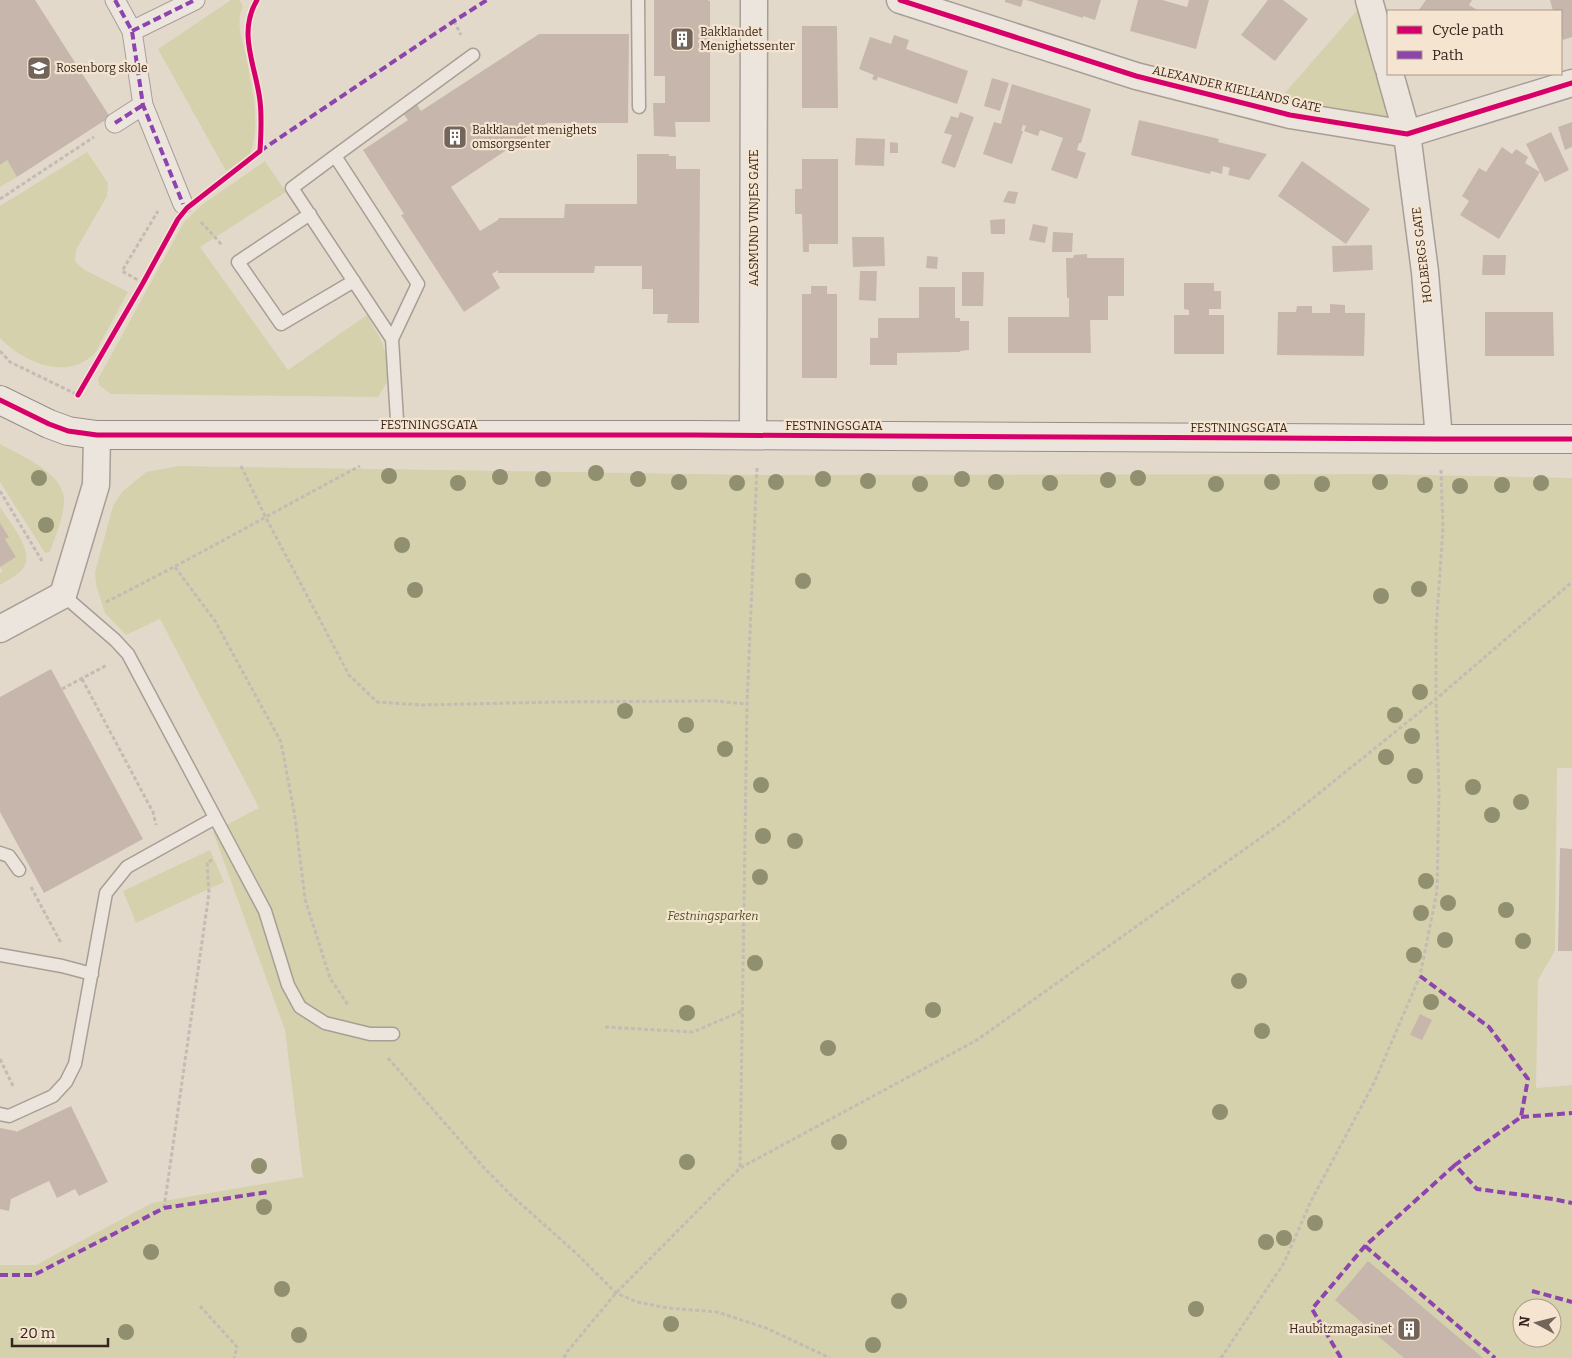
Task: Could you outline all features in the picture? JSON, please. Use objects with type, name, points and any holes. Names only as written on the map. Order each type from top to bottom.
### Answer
[{"type":"main road","name":"FESTNINGSGATA","points":[[0,400],[48,424],[68,431],[97,435],[1572,438]]},
{"type":"street","points":[[116,0],[132,31],[143,104],[179,196]]},
{"type":"street","points":[[132,31],[195,0]]},
{"type":"street","name":"AASMUND VINJES GATE","points":[[753,435],[754,0]]},
{"type":"street","name":"ALEXANDER KIELLANDS GATE","points":[[900,0],[1136,76],[1290,115],[1407,134],[1572,83]]},
{"type":"street","points":[[1369,0],[1387,63]]},
{"type":"street","name":"HOLBERGS GATE","points":[[1390,75],[1407,134],[1425,272],[1439,439]]},
{"type":"street","points":[[115,123],[143,104]]},
{"type":"street","points":[[0,629],[63,595],[96,485],[97,435]]},
{"type":"lane","points":[[638,0],[639,107]]},
{"type":"lane","points":[[392,339],[292,188],[473,55]]},
{"type":"lane","points":[[335,156],[418,284],[392,339],[398,436]]},
{"type":"lane","points":[[310,214],[238,262],[281,324],[354,281]]},
{"type":"lane","points":[[63,595],[115,640],[128,654],[265,911],[288,985],[300,1007],[325,1023],[370,1034],[393,1034]]},
{"type":"lane","points":[[0,1114],[9,1116],[53,1096],[66,1082],[75,1064],[106,893],[128,867],[215,818]]},
{"type":"lane","points":[[0,852],[9,856],[19,870]]},
{"type":"lane","points":[[0,955],[62,966],[92,974]]},
{"type":"path","points":[[0,198],[85,144]]},
{"type":"path","points":[[143,283],[122,271],[163,202],[179,196],[238,262]]},
{"type":"path","points":[[138,292],[147,275]]},
{"type":"path","points":[[0,351],[10,362],[78,395],[83,386]]},
{"type":"path","points":[[239,463],[349,675],[376,702],[422,705],[714,701],[747,704]]},
{"type":"path","points":[[83,614],[175,567],[265,516],[362,465]]},
{"type":"path","points":[[740,1168],[747,704],[757,468]]},
{"type":"path","points":[[1220,1358],[1284,1263],[1311,1201],[1374,1083],[1420,976],[1437,891],[1440,791],[1436,700],[1436,630],[1443,528],[1441,469]]},
{"type":"path","points":[[0,490],[63,595]]},
{"type":"path","points":[[175,567],[215,621],[281,742],[295,817],[305,899],[330,978],[391,1062],[485,1169],[512,1196],[576,1253],[616,1293],[637,1302],[668,1308],[717,1312],[766,1328],[830,1358]]},
{"type":"path","points":[[564,1358],[616,1293],[740,1168],[977,1040],[1286,819],[1436,700],[1572,582]]},
{"type":"path","points":[[62,690],[128,654]]},
{"type":"path","points":[[82,679],[153,812],[162,848]]},
{"type":"path","points":[[164,1208],[210,893],[207,862],[232,850]]},
{"type":"path","points":[[35,892],[53,926]]},
{"type":"path","points":[[605,1027],[693,1032],[742,1010]]},
{"type":"path","points":[[0,1059],[23,1109]]},
{"type":"path","points":[[200,1306],[237,1347],[234,1358]]},
{"type":"green space","points":[[231,0],[239,0],[243,6],[240,29],[254,103],[255,129],[250,155],[226,171],[158,49]]},
{"type":"green space","points":[[1366,0],[1387,69],[1387,75],[1389,75],[1407,134],[1290,115],[1284,94]]},
{"type":"green space","points":[[87,152],[108,183],[107,196],[76,250],[75,261],[83,269],[128,292],[95,353],[84,362],[72,366],[46,365],[21,355],[0,338],[0,206]]},
{"type":"green space","points":[[7,160],[17,177],[0,187],[0,165]]},
{"type":"green space","points":[[265,161],[286,192],[200,247],[288,370],[367,315],[382,342],[387,358],[387,382],[378,397],[111,394],[99,385],[98,379],[184,222],[203,204]]},
{"type":"green space","points":[[0,444],[39,465],[56,480],[61,489],[64,498],[63,511],[50,552],[45,553],[0,482]]},
{"type":"green space","name":"Festningsparken","points":[[179,466],[761,475],[1381,474],[1572,478],[1572,768],[1557,768],[1555,951],[1538,980],[1536,1088],[1572,1085],[1572,1358],[0,1358],[0,1265],[36,1265],[152,1203],[303,1177],[285,1030],[213,832],[259,808],[160,619],[126,635],[105,613],[96,585],[95,572],[113,506],[122,492],[146,472]]},
{"type":"green space","points":[[0,507],[21,539],[26,557],[25,565],[20,572],[0,585],[0,573],[3,572],[0,567],[16,557],[5,539],[9,536],[0,525]]},
{"type":"green space","points":[[210,850],[224,882],[136,923],[123,891]]},
{"type":"building","name":"Rosenborg skole","points":[[0,0],[35,0],[110,117],[17,177],[7,160],[0,165]]},
{"type":"building","name":"Bakklandet Menighetssenter","points":[[654,0],[710,1],[710,122],[675,122],[676,137],[654,136],[653,103],[665,103],[665,76],[654,76]]},
{"type":"building","points":[[1005,0],[1023,0],[1021,7],[1005,2]]},
{"type":"building","points":[[1026,0],[1101,0],[1095,20]]},
{"type":"building","points":[[1138,0],[1162,0],[1187,7],[1189,0],[1209,0],[1196,49],[1130,31]]},
{"type":"building","points":[[1268,0],[1283,0],[1308,19],[1275,61],[1241,35]]},
{"type":"building","points":[[1426,0],[1472,0],[1469,5],[1477,10],[1419,10]]},
{"type":"building","points":[[1550,0],[1572,0],[1572,37],[1563,40],[1562,10],[1553,10]]},
{"type":"building","points":[[802,26],[837,26],[838,108],[802,108]]},
{"type":"building","points":[[539,34],[629,34],[628,123],[547,123],[451,187],[480,231],[499,218],[564,218],[565,204],[637,204],[637,154],[669,154],[669,156],[676,156],[676,169],[700,169],[699,323],[667,323],[668,314],[653,314],[653,289],[642,289],[642,266],[595,266],[594,273],[498,273],[498,270],[492,274],[500,288],[464,312],[401,215],[404,214],[363,150],[408,120],[402,112],[416,103],[421,111]]},
{"type":"building","points":[[894,35],[909,40],[906,49],[968,71],[957,104],[878,77],[876,81],[872,79],[874,75],[859,69],[870,37],[891,44]]},
{"type":"building","points":[[992,78],[1009,83],[1000,111],[984,106]]},
{"type":"building","points":[[1012,84],[1091,109],[1081,143],[1079,143],[1077,150],[1086,153],[1077,179],[1051,170],[1063,138],[1040,130],[1038,136],[1024,131],[1026,126],[1023,125],[1021,131],[1023,131],[1012,164],[983,154],[994,122],[1001,124]]},
{"type":"building","points":[[960,112],[974,117],[955,168],[941,163],[952,135],[944,133],[951,116],[958,118]]},
{"type":"building","points":[[1139,120],[1219,139],[1218,142],[1267,154],[1249,180],[1228,175],[1230,168],[1223,166],[1222,174],[1211,171],[1210,174],[1131,155]]},
{"type":"building","points":[[1572,122],[1572,147],[1565,150],[1558,127]]},
{"type":"building","points":[[1551,132],[1569,170],[1545,182],[1526,144]]},
{"type":"building","points":[[856,138],[885,139],[884,166],[855,165]]},
{"type":"building","points":[[890,142],[898,143],[898,153],[890,153]]},
{"type":"building","points":[[1502,147],[1512,154],[1516,149],[1528,157],[1525,163],[1540,172],[1499,239],[1460,215],[1469,201],[1462,196],[1479,168],[1486,172]]},
{"type":"building","points":[[802,159],[838,159],[838,244],[809,244],[809,252],[803,252],[802,214],[795,214],[795,189],[802,189]]},
{"type":"building","points":[[1302,161],[1370,209],[1346,244],[1278,196]]},
{"type":"building","points":[[1008,191],[1018,192],[1015,204],[1003,202]]},
{"type":"building","points":[[1005,219],[1005,234],[991,234],[990,220]]},
{"type":"building","points":[[1033,224],[1048,227],[1045,243],[1029,240]]},
{"type":"building","points":[[1053,232],[1073,233],[1072,252],[1052,252]]},
{"type":"building","points":[[852,237],[884,237],[885,266],[853,267]]},
{"type":"building","points":[[1372,245],[1373,270],[1333,272],[1332,246]]},
{"type":"building","points":[[1087,254],[1087,258],[1124,258],[1124,296],[1108,296],[1108,320],[1090,320],[1091,353],[1008,353],[1008,317],[1069,317],[1066,258]]},
{"type":"building","points":[[1483,255],[1506,255],[1505,275],[1482,275]]},
{"type":"building","points":[[927,256],[938,257],[937,269],[926,268]]},
{"type":"building","points":[[860,271],[877,271],[876,301],[859,300]]},
{"type":"building","points":[[962,272],[984,272],[983,306],[962,306]]},
{"type":"building","points":[[1184,283],[1214,283],[1214,291],[1221,291],[1221,309],[1209,309],[1209,315],[1224,315],[1224,354],[1174,354],[1174,315],[1189,315],[1189,310],[1184,309]]},
{"type":"building","points":[[811,286],[827,286],[827,294],[837,294],[837,378],[802,378],[802,294],[811,294]]},
{"type":"building","points":[[919,287],[955,287],[955,318],[960,318],[960,321],[969,321],[969,350],[960,352],[897,353],[897,365],[870,365],[870,338],[878,338],[878,318],[919,318]]},
{"type":"building","points":[[1330,304],[1345,305],[1345,313],[1365,313],[1364,356],[1277,355],[1278,312],[1296,312],[1297,306],[1312,306],[1312,313],[1330,313]]},
{"type":"building","points":[[1485,312],[1553,312],[1554,356],[1485,356]]},
{"type":"building","points":[[0,523],[9,537],[5,539],[16,557],[0,567]]},
{"type":"building","points":[[51,669],[143,839],[44,893],[0,812],[0,697]]},
{"type":"building","points":[[1560,848],[1572,849],[1572,951],[1558,951]]},
{"type":"building","points":[[1420,1014],[1432,1020],[1422,1040],[1410,1035]]},
{"type":"building","points":[[71,1106],[108,1182],[79,1196],[75,1189],[57,1198],[49,1181],[11,1199],[9,1211],[0,1209],[0,1128],[16,1132]]},
{"type":"building","name":"Haubitzmagasinet","points":[[1368,1261],[1483,1358],[1404,1358],[1335,1300]]},
{"type":"marked path","points":[[115,0],[132,31],[143,105],[183,204]]},
{"type":"marked path","points":[[132,31],[195,0]]},
{"type":"marked path","points":[[260,151],[487,0]]},
{"type":"marked path","points":[[115,123],[143,105]]},
{"type":"marked path","points":[[1420,976],[1489,1027],[1528,1079],[1521,1117],[1455,1165],[1477,1189],[1572,1203]]},
{"type":"marked path","points":[[1521,1117],[1572,1113]]},
{"type":"marked path","points":[[1341,1358],[1312,1309],[1365,1246],[1455,1165]]},
{"type":"marked path","points":[[0,1275],[34,1275],[164,1208],[268,1192]]},
{"type":"marked path","points":[[1365,1246],[1495,1358]]},
{"type":"marked path","points":[[1532,1291],[1572,1302]]},
{"type":"cycle path","points":[[78,395],[178,219],[187,208],[260,151],[260,101],[248,38],[248,25],[257,0]]},
{"type":"cycle path","points":[[900,0],[1136,76],[1290,115],[1407,134],[1572,83]]},
{"type":"cycle path","points":[[0,400],[49,424],[68,431],[97,435],[693,435],[1572,439]]},
{"type":"place","name":"Bakklandet Menighetssenter","points":[[682,39]]},
{"type":"place","name":"Rosenborg skole","points":[[39,68]]},
{"type":"place","name":"Bakklandet menighets omsorgsenter","points":[[455,137]]},
{"type":"place","name":"Haubitzmagasinet","points":[[1409,1329]]}]
